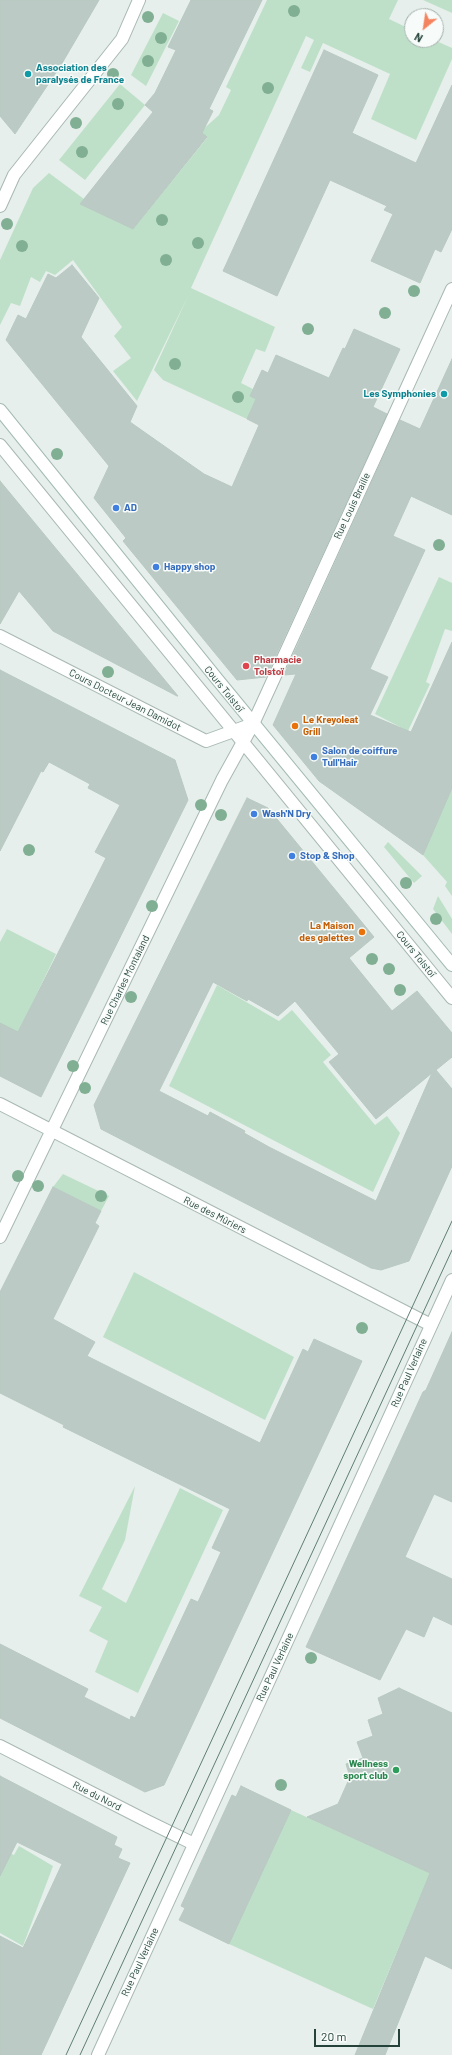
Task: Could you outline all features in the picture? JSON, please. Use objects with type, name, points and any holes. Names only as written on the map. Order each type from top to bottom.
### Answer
[{"type":"street","points":[[0,206],[14,175],[122,39],[139,0]]},
{"type":"street","name":"Rue Louis Braille","points":[[253,724],[452,289]]},
{"type":"street","name":"Cours Tolstoï","points":[[0,410],[253,724],[452,965]]},
{"type":"street","name":"Cours Tolstoï","points":[[0,445],[452,998]]},
{"type":"street","name":"Cours Docteur Jean Damidot","points":[[0,636],[206,741],[253,724]]},
{"type":"street","name":"Rue Charles Montaland","points":[[0,1237],[222,780],[253,724]]},
{"type":"street","name":"Rue des Mûriers","points":[[0,1104],[51,1132],[431,1326]]},
{"type":"street","name":"Rue Paul Verlaine","points":[[98,2055],[452,1280]]},
{"type":"street","name":"Rue du Nord","points":[[0,1746],[194,1844]]},
{"type":"green space","points":[[267,0],[398,0],[389,19],[404,26],[404,48],[444,48],[444,44],[452,48],[452,59],[416,140],[371,119],[390,74],[323,43],[310,72],[301,68],[314,40],[306,36],[191,288],[275,327],[265,352],[256,349],[241,383],[253,389],[250,396],[256,399],[247,419],[163,380],[154,370],[188,296],[137,401],[113,371],[131,358],[114,336],[122,327],[73,260],[55,275],[46,271],[40,282],[31,277],[20,306],[11,303],[0,325],[0,260],[33,188],[49,173],[84,199],[80,204],[133,229],[207,138],[200,132],[219,115],[231,90],[226,87]]},
{"type":"green space","points":[[423,0],[452,0],[452,13],[444,8]]},
{"type":"green space","points":[[163,13],[179,21],[146,86],[131,75]]},
{"type":"green space","points":[[120,84],[145,105],[85,180],[59,160]]},
{"type":"green space","points":[[439,577],[452,583],[452,631],[445,629],[426,682],[430,684],[408,731],[375,714]]},
{"type":"green space","points":[[452,788],[452,896],[445,886],[447,882],[423,855]]},
{"type":"green space","points":[[388,842],[422,876],[414,883],[384,847]]},
{"type":"green space","points":[[438,896],[452,919],[452,934],[433,909]]},
{"type":"green space","points":[[7,929],[56,954],[18,1033],[0,1024],[0,942]]},
{"type":"green space","points":[[217,985],[279,1021],[292,1010],[331,1055],[323,1062],[375,1125],[387,1116],[400,1133],[373,1192],[169,1086]]},
{"type":"green space","points":[[63,1174],[109,1196],[101,1211],[53,1187]]},
{"type":"green space","points":[[134,1272],[294,1357],[265,1420],[103,1337]]},
{"type":"green space","points":[[135,1486],[125,1540],[102,1589],[126,1603],[180,1488],[223,1510],[138,1693],[95,1672],[108,1641],[89,1631],[102,1607],[79,1596]]},
{"type":"green space","points":[[291,1810],[430,1873],[373,2009],[229,1944]]},
{"type":"green space","points":[[19,1846],[53,1866],[23,1946],[0,1933],[0,1849],[14,1855]]},
{"type":"building","name":"Association des paralysés de France","points":[[0,0],[99,0],[61,65],[15,134],[0,116]]},
{"type":"building","points":[[191,0],[262,0],[209,109],[213,111],[202,133],[207,137],[133,229],[80,204],[153,112],[145,105],[155,93],[176,50],[168,47]]},
{"type":"building","points":[[324,50],[378,75],[352,133],[416,163],[452,85],[452,229],[441,252],[435,249],[420,283],[371,261],[393,214],[384,210],[387,206],[330,180],[277,296],[223,271]]},
{"type":"building","points":[[72,265],[99,298],[81,337],[137,406],[130,422],[204,474],[232,487],[259,425],[247,419],[256,399],[250,396],[262,370],[268,373],[276,355],[329,378],[354,329],[400,349],[373,407],[387,414],[266,677],[237,680],[123,541],[126,538],[94,498],[109,466],[6,340],[18,315],[26,319],[48,274],[56,278]]},
{"type":"building","points":[[452,359],[452,515],[411,496],[393,536],[425,550],[370,669],[388,677],[370,715],[411,732],[452,642],[452,788],[423,855],[319,781],[273,725],[296,674],[284,675],[400,420],[420,429]]},
{"type":"building","points":[[0,481],[178,696],[53,631],[19,591],[0,624]]},
{"type":"building","points":[[0,670],[175,760],[188,800],[41,1097],[0,1076],[0,1023],[18,1032],[106,858],[95,852],[120,805],[88,788],[90,784],[49,762],[43,772],[41,771],[0,851]]},
{"type":"building","points":[[247,798],[268,808],[374,937],[349,958],[392,1011],[417,991],[452,1033],[452,1057],[436,1070],[452,1089],[452,1166],[409,1261],[381,1270],[371,1268],[101,1129],[94,1105]],"holes":[[[213,982],[247,1001],[248,999],[278,1016],[295,1001],[339,1054],[329,1062],[376,1119],[432,1073],[376,1201],[269,1147],[244,1133],[245,1131],[210,1112],[208,1116],[159,1091]]]},
{"type":"building","points":[[53,1187],[101,1211],[95,1223],[99,1226],[53,1319],[95,1342],[87,1356],[260,1443],[303,1349],[308,1352],[314,1339],[362,1361],[164,1785],[145,1792],[0,1718],[0,1644],[88,1689],[84,1697],[130,1720],[131,1716],[135,1718],[191,1599],[198,1602],[221,1552],[212,1548],[230,1509],[63,1427],[64,1425],[0,1393],[0,1292]]},
{"type":"building","points":[[452,1332],[452,1502],[434,1494],[405,1557],[452,1579],[452,1625],[433,1616],[424,1637],[406,1629],[380,1680],[306,1647]]},
{"type":"building","points":[[399,1688],[452,1713],[452,1969],[425,1956],[385,2055],[355,2055],[430,1873],[307,1817],[338,1804],[350,1777],[346,1764],[363,1758],[357,1742],[373,1736],[368,1720],[383,1714],[378,1698]]},
{"type":"building","points":[[0,1776],[117,1837],[114,1845],[122,1849],[118,1858],[130,1863],[41,2055],[0,2055],[0,1936],[23,1948],[62,1864],[17,1842],[0,1876]]},
{"type":"building","points":[[241,1786],[291,1810],[229,1944],[179,1920],[185,1908],[181,1906],[232,1795],[236,1797]]},
{"type":"tram line","points":[[66,2055],[452,1221]]},
{"type":"tram line","points":[[80,2055],[452,1250]]},
{"type":"place","name":"Association des paralysés de France","points":[[28,74]]},
{"type":"place","name":"Les Symphonies","points":[[444,394]]},
{"type":"place","name":"AD","points":[[116,508]]},
{"type":"place","name":"Happy shop","points":[[156,567]]},
{"type":"place","name":"Pharmacie Tolstoï","points":[[246,666]]},
{"type":"place","name":"Le Kreyoleat Grill","points":[[295,726]]},
{"type":"place","name":"Salon de coiffure Tull'Hair","points":[[314,757]]},
{"type":"place","name":"Wash'N Dry","points":[[254,814]]},
{"type":"place","name":"Stop & Shop","points":[[292,856]]},
{"type":"place","name":"La Maison des galettes","points":[[362,932]]},
{"type":"place","name":"Wellness sport club","points":[[396,1770]]}]
